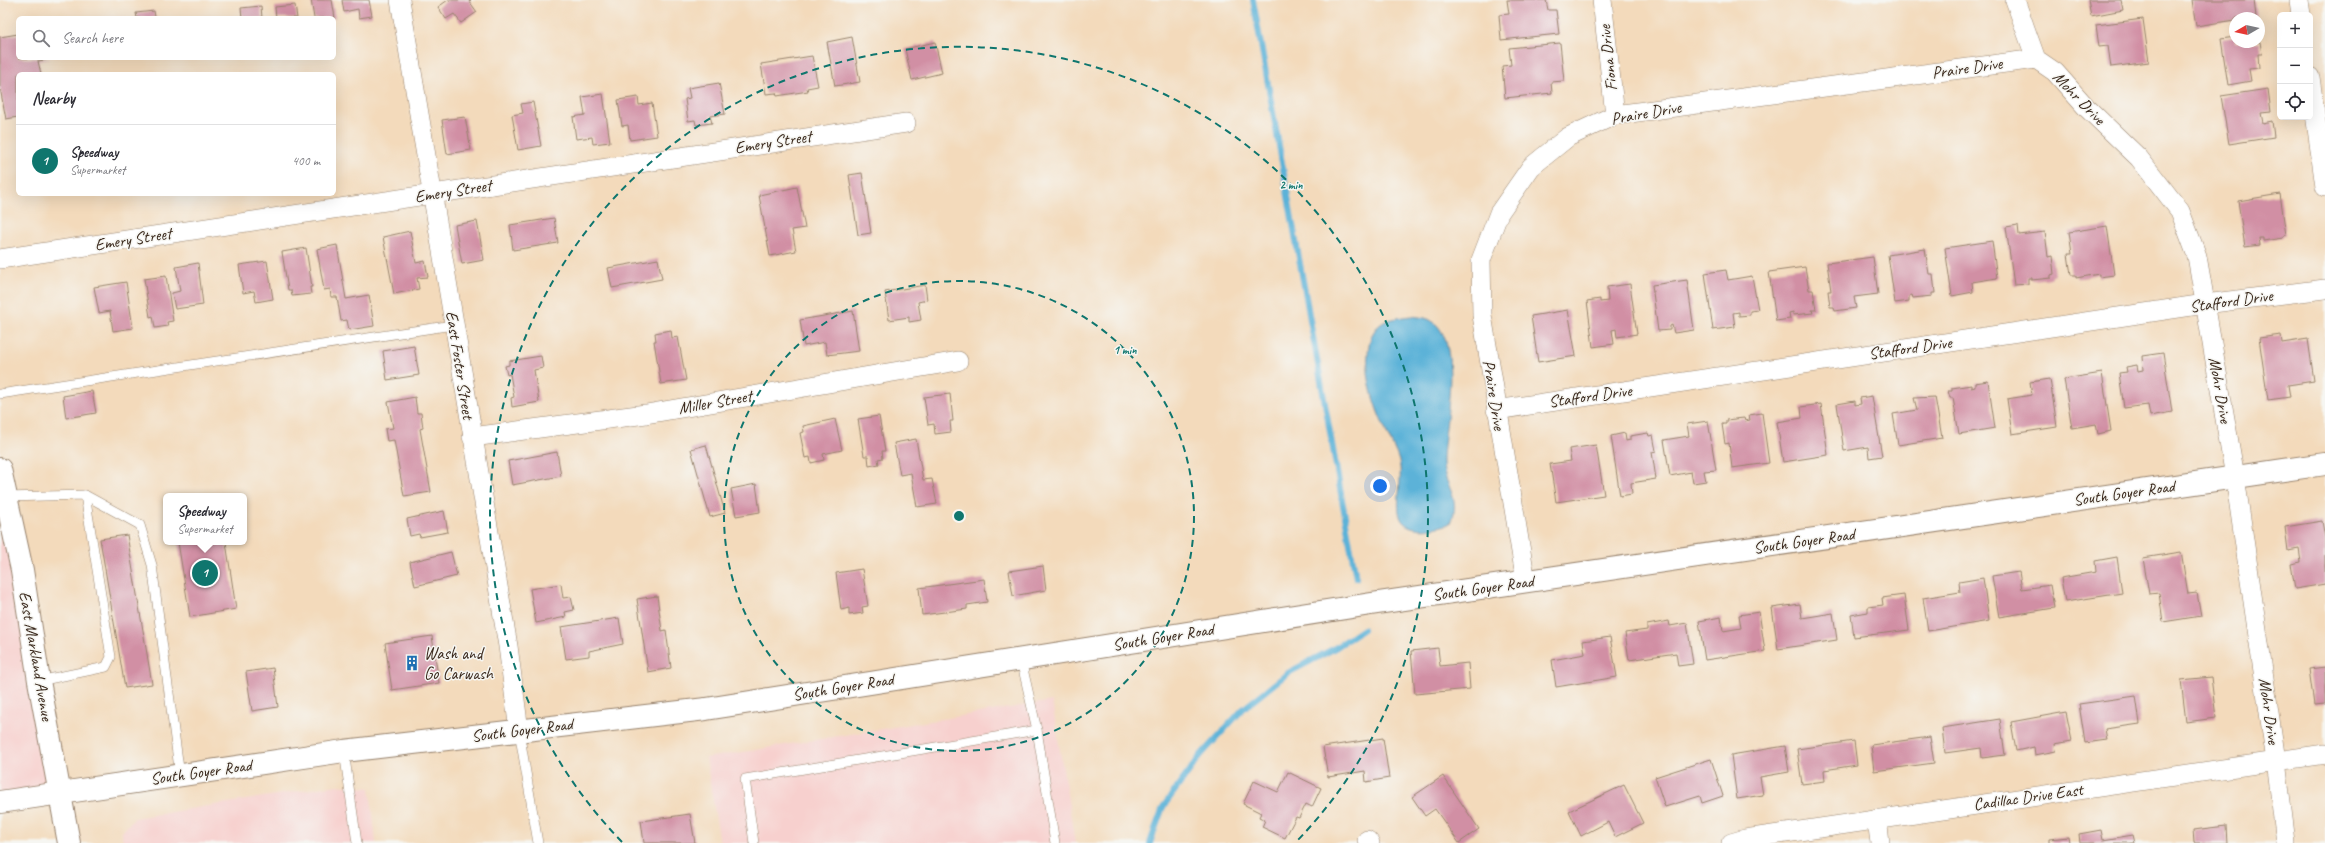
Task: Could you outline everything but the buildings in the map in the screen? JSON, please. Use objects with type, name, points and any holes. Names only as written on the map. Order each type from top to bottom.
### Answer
[{"type":"street","name":"East Foster Street","points":[[400,0],[431,194],[508,646],[519,731]]},
{"type":"street","name":"Fiona Drive","points":[[1602,0],[1615,115]]},
{"type":"street","name":"Mohr Drive","points":[[2015,0],[2036,59],[2055,72],[2086,107],[2139,158],[2180,211],[2197,256],[2235,477],[2276,761],[2286,843]]},
{"type":"street","points":[[2299,0],[2301,12]]},
{"type":"street","name":"Praire Drive","points":[[1526,582],[1496,410],[1482,315],[1481,260],[1499,213],[1530,167],[1568,138],[1615,115],[2036,59]]},
{"type":"street","points":[[2311,84],[2325,187]]},
{"type":"street","name":"Emery Street","points":[[0,259],[906,123]]},
{"type":"street","name":"Stafford Drive","points":[[1496,410],[2205,304],[2325,289]]},
{"type":"street","name":"Miller Street","points":[[472,437],[646,414],[958,361]]},
{"type":"street","name":"South Goyer Road","points":[[0,802],[344,751],[706,709],[1526,582],[2325,464]]},
{"type":"street","name":"East Markland Avenue","points":[[0,469],[22,570],[39,681],[61,792],[69,843]]},
{"type":"street","name":"Cadillac Drive East","points":[[1731,843],[1745,839],[1877,819],[2325,754]]},
{"type":"street","points":[[1877,819],[1880,843]]},
{"type":"lane","points":[[0,394],[453,325]]},
{"type":"lane","points":[[5,497],[85,495],[140,525],[152,565],[180,776]]},
{"type":"lane","points":[[39,681],[106,667],[111,656],[85,495]]},
{"type":"lane","points":[[1021,659],[1036,730],[1055,843]]},
{"type":"lane","points":[[754,843],[745,779],[1036,730]]},
{"type":"lane","points":[[519,731],[538,843]]},
{"type":"lane","points":[[344,751],[357,843]]},
{"type":"shaded area","points":[[0,497],[61,792],[0,802]]},
{"type":"shaded area","points":[[1052,701],[1075,843],[720,843],[706,758]]},
{"type":"shaded area","points":[[337,785],[370,788],[376,843],[123,843],[122,832],[134,818]]},
{"type":"water","points":[[1412,316],[1428,319],[1440,328],[1446,343],[1449,363],[1450,384],[1443,461],[1444,470],[1453,498],[1454,514],[1451,523],[1428,529],[1409,526],[1404,523],[1401,518],[1398,503],[1400,477],[1399,461],[1381,420],[1374,399],[1368,367],[1369,345],[1372,334],[1376,328],[1386,321]]},
{"type":"waterway","points":[[1253,0],[1356,578]]},
{"type":"waterway","points":[[1150,843],[1163,807],[1201,755],[1243,709],[1288,673],[1335,648],[1363,629]]},
{"type":"place","name":"Speedway","points":[[205,573]]},
{"type":"place","name":"Wash and Go Carwash","points":[[412,663]]}]
